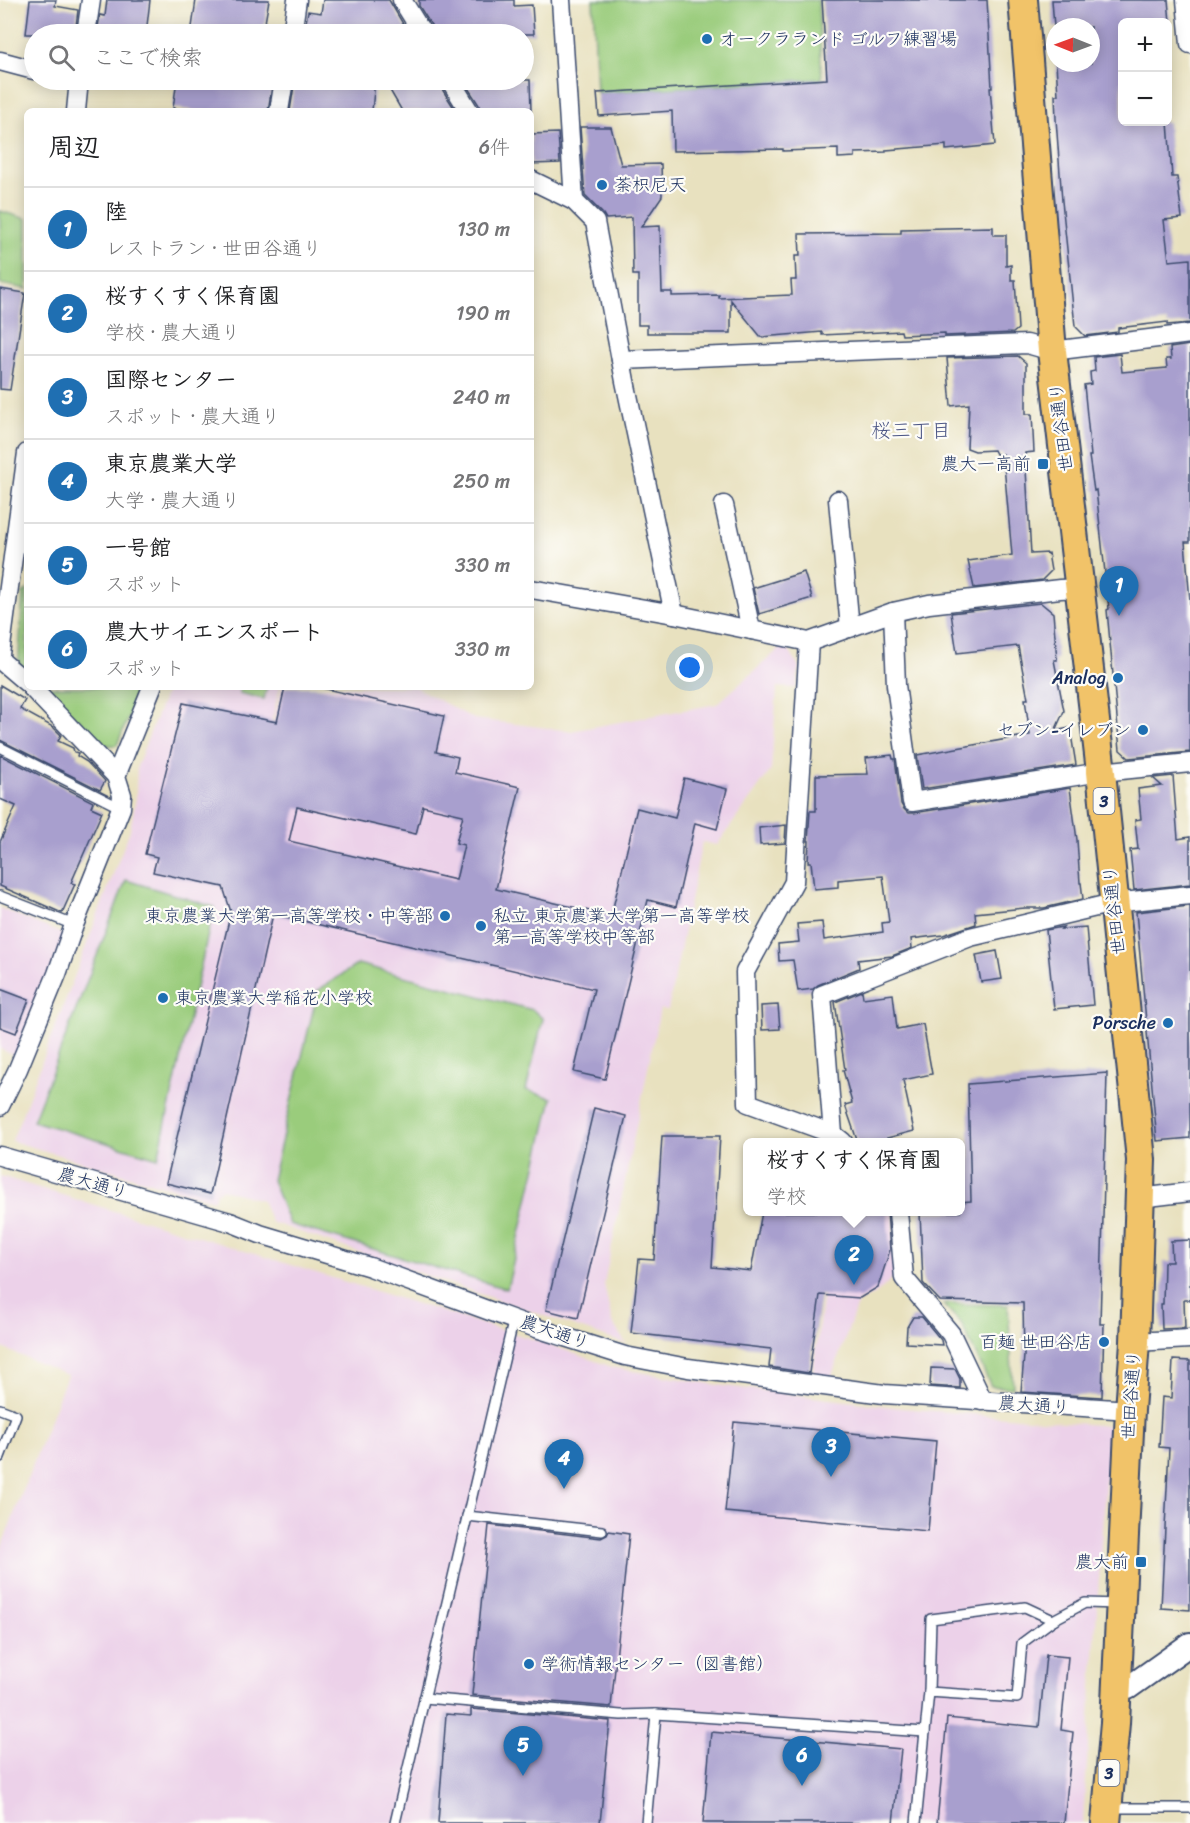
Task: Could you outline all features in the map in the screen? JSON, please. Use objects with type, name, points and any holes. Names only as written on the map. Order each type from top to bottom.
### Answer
[{"type":"main road","name":"世田谷通り","points":[[1023,0],[1052,351],[1101,772],[1123,1027],[1140,1160],[1135,1342],[1114,1723],[1106,1815]]},
{"type":"street","points":[[87,24],[91,0]]},
{"type":"street","points":[[293,24],[297,0]]},
{"type":"street","points":[[402,0],[417,24]]},
{"type":"street","points":[[561,0],[574,201]]},
{"type":"street","points":[[1186,0],[1190,44]]},
{"type":"street","points":[[0,61],[24,67]]},
{"type":"street","points":[[79,90],[80,108]]},
{"type":"street","points":[[279,108],[282,90]]},
{"type":"street","points":[[456,90],[467,108]]},
{"type":"street","points":[[534,181],[574,201],[595,222],[674,614]]},
{"type":"street","points":[[621,360],[1027,344],[1052,351],[1190,334]]},
{"type":"street","points":[[837,500],[850,628]]},
{"type":"street","points":[[0,654],[23,505]]},
{"type":"street","points":[[724,505],[751,630]]},
{"type":"street","points":[[534,590],[674,614],[809,642],[893,612],[929,604],[1080,588]]},
{"type":"street","points":[[893,612],[896,685],[912,802],[1101,772],[1190,763]]},
{"type":"street","points":[[809,642],[794,882],[745,972],[748,1102],[838,1138],[822,995],[970,937],[1113,903],[1190,895]]},
{"type":"street","points":[[0,660],[24,680]]},
{"type":"street","points":[[0,1106],[18,1069],[57,974],[121,808],[123,795],[116,776],[34,690]]},
{"type":"street","points":[[116,776],[151,690]]},
{"type":"street","name":"農大通り","points":[[0,1156],[230,1222],[260,1234],[370,1268],[514,1318],[536,1328],[625,1356],[688,1368],[884,1394],[1130,1410]]},
{"type":"street","points":[[1140,1198],[1190,1192]]},
{"type":"street","points":[[898,1216],[904,1278],[951,1334],[983,1401]]},
{"type":"street","points":[[1135,1342],[1190,1339]]},
{"type":"street","points":[[1116,1688],[1128,1688],[1190,1644]]},
{"type":"lane","points":[[0,747],[121,808]]},
{"type":"lane","points":[[0,896],[74,925]]},
{"type":"lane","points":[[395,1823],[514,1318]]},
{"type":"lane","points":[[0,1409],[16,1415],[0,1456]]},
{"type":"lane","points":[[467,1516],[602,1531]]},
{"type":"lane","points":[[929,1692],[1017,1698],[1022,1643],[1053,1620],[1085,1603],[1120,1604]]},
{"type":"lane","points":[[916,1823],[929,1692],[931,1619],[1025,1607],[1053,1620]]},
{"type":"lane","points":[[424,1698],[621,1715],[656,1714],[925,1732]]},
{"type":"lane","points":[[645,1823],[656,1714]]},
{"type":"lane","points":[[1106,1815],[1190,1808]]},
{"type":"shaded area","name":"私立 東京農業大学第一高等学校 第一高等学校中等部","points":[[785,644],[799,667],[796,688],[777,687],[771,770],[717,845],[702,842],[668,1010],[660,1009],[604,1284],[612,1322],[626,1344],[271,1222],[262,1200],[221,1189],[216,1193],[256,1020],[214,1200],[12,1141],[130,830],[136,798],[137,766],[167,690],[279,690],[248,818],[251,819],[281,690],[421,690],[474,719],[571,731],[717,704]]},
{"type":"shaded area","points":[[0,908],[65,935],[16,1056],[0,1049]]},
{"type":"shaded area","points":[[0,1176],[545,1343],[615,1368],[724,1386],[902,1408],[1109,1426],[1083,1823],[0,1823],[0,1551],[67,1375],[0,1347]]},
{"type":"shaded area","points":[[832,1216],[893,1216],[894,1277],[876,1294],[858,1302],[830,1381],[812,1379]]},
{"type":"green space","name":"オークラランド ゴルフ練習場","points":[[593,0],[818,0],[822,79],[597,93]]},
{"type":"green space","points":[[0,211],[24,218],[24,288],[0,284]]},
{"type":"green space","points":[[24,592],[24,675],[18,669]]},
{"type":"green space","points":[[39,690],[140,690],[117,745],[99,746]]},
{"type":"green space","points":[[240,690],[266,690],[264,699],[239,693]]},
{"type":"green space","points":[[126,880],[214,907],[158,1158],[33,1121]]},
{"type":"green space","points":[[358,964],[533,1010],[543,1019],[526,1090],[552,1098],[507,1289],[289,1224],[272,1180],[318,990]]},
{"type":"green space","points":[[943,1304],[1008,1305],[1013,1388],[991,1386],[961,1323]]},
{"type":"building","points":[[30,0],[56,0],[55,6],[78,10],[76,24],[27,24]]},
{"type":"building","points":[[107,0],[150,0],[147,24],[99,24],[100,15],[105,16]]},
{"type":"building","points":[[196,0],[269,0],[265,24],[192,24]]},
{"type":"building","points":[[323,0],[389,0],[403,24],[306,24],[308,11],[321,13]]},
{"type":"building","points":[[419,0],[514,0],[514,6],[532,5],[533,24],[430,24],[419,6]]},
{"type":"building","points":[[822,0],[987,0],[992,88],[990,88],[995,145],[946,150],[946,145],[855,153],[855,157],[838,158],[838,149],[673,151],[672,111],[599,116],[597,93],[827,79]]},
{"type":"building","points":[[1052,0],[1168,0],[1170,18],[1118,18],[1118,126],[1168,126],[1172,177],[1177,177],[1182,218],[1164,220],[1169,261],[1190,259],[1190,323],[1167,325],[1167,322],[1118,328],[1118,332],[1085,336],[1075,326],[1056,119],[1057,72],[1100,72],[1100,18],[1053,18]]},
{"type":"building","points":[[176,90],[271,90],[268,108],[173,108]]},
{"type":"building","points":[[293,90],[374,90],[372,108],[290,108]]},
{"type":"building","points":[[390,90],[443,90],[454,108],[400,108]]},
{"type":"building","points":[[469,90],[530,90],[531,108],[480,108]]},
{"type":"building","points":[[580,127],[611,127],[621,165],[661,164],[662,196],[641,227],[660,226],[662,292],[672,292],[672,296],[719,295],[719,298],[792,295],[791,280],[796,280],[795,256],[800,256],[799,234],[901,233],[901,229],[993,227],[993,235],[1006,235],[1006,266],[1011,265],[1011,280],[1015,280],[1018,329],[1013,333],[945,336],[945,333],[902,335],[901,331],[822,335],[822,332],[761,337],[731,300],[731,333],[647,333],[647,325],[638,325],[638,275],[633,275],[632,217],[606,219],[585,196]]},
{"type":"building","points":[[558,133],[560,163],[534,164],[534,134]]},
{"type":"building","points":[[0,289],[24,293],[24,299],[10,390],[0,389]]},
{"type":"building","points":[[1190,345],[1190,542],[1185,542],[1190,601],[1190,752],[1129,758],[1120,750],[1107,610],[1109,609],[1096,490],[1094,491],[1089,456],[1091,456],[1084,385],[1091,384],[1090,372],[1095,371],[1094,357],[1120,354],[1122,372],[1167,368],[1166,359],[1171,359],[1170,348]]},
{"type":"building","points":[[1018,356],[1026,363],[1026,414],[1032,414],[1034,452],[1025,453],[1031,554],[1048,553],[1051,571],[1042,580],[974,588],[968,561],[1012,555],[1003,454],[996,454],[994,450],[975,451],[967,448],[969,404],[951,406],[947,358]]},
{"type":"building","points":[[804,572],[812,598],[759,614],[753,588]]},
{"type":"building","points":[[1041,603],[1053,613],[1057,660],[1054,660],[1064,711],[1055,731],[1070,728],[1076,765],[922,789],[917,755],[1030,735],[1025,699],[1028,699],[1018,646],[957,653],[951,613]]},
{"type":"building","points":[[0,685],[25,700],[20,709],[53,727],[61,735],[58,741],[73,748],[74,752],[78,753],[77,756],[87,762],[105,781],[100,790],[0,740]]},
{"type":"building","points":[[284,690],[331,690],[444,716],[436,752],[458,757],[455,772],[520,787],[496,889],[611,916],[637,808],[675,818],[684,778],[727,789],[717,829],[695,823],[676,907],[648,900],[605,1079],[574,1072],[594,989],[273,914],[210,1194],[166,1183],[231,912],[223,887],[153,872],[157,857],[145,854],[183,703],[277,722]],"holes":[[[423,806],[463,815],[456,843],[464,845],[456,880],[289,841],[297,807],[416,834]]]},
{"type":"building","points":[[0,755],[93,802],[91,807],[102,812],[71,883],[75,884],[62,913],[0,886],[0,842],[16,806],[0,799]]},
{"type":"building","points":[[892,755],[895,759],[901,804],[908,813],[1070,788],[1083,899],[1044,908],[975,913],[976,924],[943,935],[911,939],[912,948],[892,956],[858,960],[859,968],[813,989],[798,991],[793,960],[779,961],[778,944],[799,942],[797,924],[822,922],[824,940],[883,932],[882,923],[889,922],[883,876],[838,880],[838,887],[814,889],[811,862],[808,862],[808,841],[810,811],[816,811],[816,775],[868,774],[866,758]]},
{"type":"building","points":[[1173,776],[1178,839],[1190,837],[1190,884],[1134,890],[1130,850],[1138,849],[1135,820],[1141,819],[1138,789],[1162,786],[1153,778]]},
{"type":"building","points":[[786,825],[785,843],[760,845],[759,828]]},
{"type":"building","name":"Porsche","points":[[1190,906],[1190,1138],[1157,1141],[1136,912]]},
{"type":"building","points":[[1063,927],[1061,929],[1086,927],[1093,1005],[1054,1009],[1046,930]]},
{"type":"building","points":[[997,951],[1002,979],[981,982],[976,955]]},
{"type":"building","points":[[0,989],[29,1000],[16,1033],[0,1027]]},
{"type":"building","points":[[862,991],[863,998],[893,994],[897,1029],[923,1024],[932,1074],[903,1080],[914,1131],[887,1138],[856,1138],[845,1105],[852,1103],[843,1070],[845,1070],[835,1002]]},
{"type":"building","points":[[778,1005],[780,1029],[762,1030],[761,1006]]},
{"type":"building","points":[[1107,1073],[1100,1324],[1104,1324],[1102,1397],[1021,1392],[1024,1356],[1023,1303],[940,1301],[923,1283],[920,1216],[965,1216],[965,1202],[971,1201],[968,1084]]},
{"type":"building","points":[[594,1108],[626,1116],[578,1318],[546,1310]]},
{"type":"building","points":[[662,1136],[720,1136],[712,1267],[751,1271],[761,1216],[887,1216],[890,1250],[878,1287],[860,1298],[820,1295],[809,1373],[769,1367],[771,1349],[631,1333],[639,1259],[654,1260]]},
{"type":"building","points":[[1190,1240],[1190,1300],[1184,1300],[1185,1328],[1162,1329],[1164,1262],[1172,1262],[1171,1241]]},
{"type":"building","points":[[913,1317],[922,1317],[941,1340],[942,1345],[906,1343],[907,1327]]},
{"type":"building","points":[[1173,1360],[1190,1361],[1190,1610],[1161,1608],[1169,1448],[1159,1447],[1162,1397],[1171,1398]]},
{"type":"building","points":[[931,1368],[955,1369],[960,1379],[960,1388],[930,1386]]},
{"type":"building","points":[[734,1422],[936,1441],[928,1531],[725,1512]]},
{"type":"building","points":[[489,1525],[601,1538],[609,1531],[629,1534],[611,1707],[472,1695]]},
{"type":"building","points":[[1046,1655],[1068,1657],[1061,1730],[1073,1732],[1064,1823],[937,1823],[947,1718],[1039,1727]]},
{"type":"building","points":[[471,1709],[610,1721],[600,1823],[438,1823],[446,1714],[471,1716]]},
{"type":"building","points":[[711,1732],[901,1749],[893,1823],[703,1823]]},
{"type":"place","name":"オークラランド ゴルフ練習場","points":[[707,39]]},
{"type":"place","name":"荼枳尼天","points":[[602,185]]},
{"type":"place","name":"農大一高前","points":[[1043,464]]},
{"type":"place","name":"陸","points":[[1119,616]]},
{"type":"place","name":"Analog","points":[[1118,678]]},
{"type":"place","name":"セブン-イレブン","points":[[1143,730]]},
{"type":"place","name":"東京農業大学第一高等学校・中等部","points":[[445,916]]},
{"type":"place","name":"私立 東京農業大学第一高等学校 第一高等学校中等部","points":[[481,926]]},
{"type":"place","name":"東京農業大学稲花小学校","points":[[163,998]]},
{"type":"place","name":"Porsche","points":[[1168,1023]]},
{"type":"place","name":"桜すくすく保育園","points":[[854,1285]]},
{"type":"place","name":"百麺 世田谷店","points":[[1104,1342]]},
{"type":"place","name":"国際センター","points":[[831,1477]]},
{"type":"place","name":"東京農業大学","points":[[564,1489]]},
{"type":"place","name":"農大前","points":[[1141,1562]]},
{"type":"place","name":"学術情報センター（図書館）","points":[[529,1664]]},
{"type":"place","name":"一号館","points":[[523,1776]]},
{"type":"place","name":"農大サイエンスポート","points":[[802,1786]]},
{"type":"district","name":"桜三丁目","points":[[911,430]]}]
